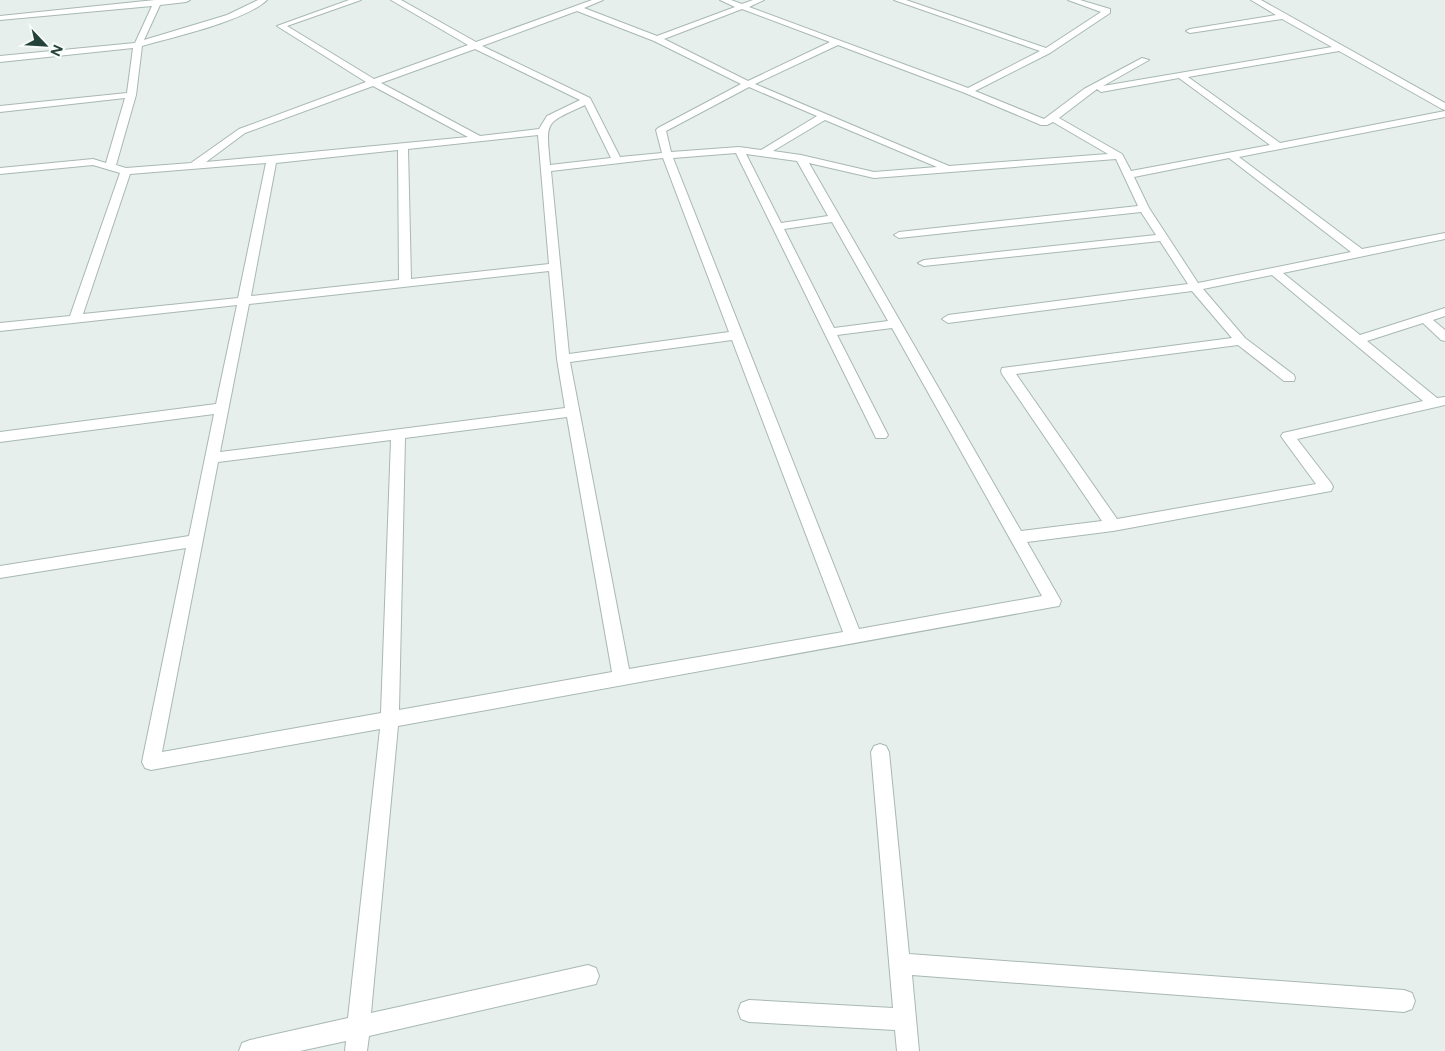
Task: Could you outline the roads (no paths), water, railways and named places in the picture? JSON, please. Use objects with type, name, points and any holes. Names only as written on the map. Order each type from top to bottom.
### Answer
[{"type":"street","points":[[0,18],[125,3],[186,0]]},
{"type":"street","points":[[0,59],[138,45],[230,17],[248,10],[263,0]]},
{"type":"street","points":[[357,0],[281,26],[372,82],[478,139]]},
{"type":"street","points":[[395,0],[474,45],[587,100],[617,161]]},
{"type":"street","points":[[194,166],[242,131],[599,0]]},
{"type":"street","points":[[724,0],[968,91],[1044,123],[1087,91],[1145,60]]},
{"type":"street","points":[[657,39],[760,0]]},
{"type":"street","points":[[898,0],[1047,51]]},
{"type":"street","points":[[968,91],[1047,51],[1106,11],[1072,0]]},
{"type":"street","points":[[1254,0],[1445,107]]},
{"type":"street","points":[[110,167],[131,94],[138,45],[158,2]]},
{"type":"street","points":[[576,8],[657,39],[748,84],[948,169]]},
{"type":"street","points":[[1190,31],[1284,16]]},
{"type":"street","points":[[838,42],[748,84],[661,130],[667,155],[854,638]]},
{"type":"street","points":[[1087,91],[1341,48]]},
{"type":"street","points":[[1180,75],[1278,146]]},
{"type":"street","points":[[0,108],[131,94]]},
{"type":"street","points":[[587,100],[550,118],[542,132],[563,359],[622,679]]},
{"type":"street","points":[[1128,175],[1445,114]]},
{"type":"street","points":[[763,153],[824,116]]},
{"type":"street","points":[[1053,118],[1119,156],[1144,208],[1195,287],[1242,341],[1288,378]]},
{"type":"street","points":[[0,171],[93,162],[126,171],[272,160],[542,132]]},
{"type":"street","points":[[403,145],[405,283]]},
{"type":"street","points":[[739,150],[880,435]]},
{"type":"street","points":[[545,169],[667,155],[739,150],[801,158],[874,175],[1119,156]]},
{"type":"street","points":[[1231,155],[1360,253]]},
{"type":"street","points":[[272,160],[151,762],[1053,601],[801,158]]},
{"type":"street","points":[[75,319],[126,171]]},
{"type":"street","points":[[899,236],[1144,208]]},
{"type":"street","points":[[777,227],[835,218]]},
{"type":"street","points":[[948,319],[1195,287],[1445,236]]},
{"type":"street","points":[[924,263],[1164,237]]},
{"type":"street","points":[[0,327],[554,267]]},
{"type":"street","points":[[1274,271],[1358,340],[1440,402]]},
{"type":"street","points":[[1358,340],[1445,312]]},
{"type":"street","points":[[1424,318],[1445,336]]},
{"type":"street","points":[[829,332],[896,324]]},
{"type":"street","points":[[563,359],[737,335]]},
{"type":"street","points":[[1113,525],[1007,371],[1242,341]]},
{"type":"street","points":[[1017,537],[1113,525],[1326,487],[1288,436],[1440,402]]},
{"type":"street","points":[[0,437],[222,408]]},
{"type":"street","points":[[212,458],[573,412]]},
{"type":"street","points":[[356,1051],[390,720],[398,434]]},
{"type":"street","points":[[0,572],[196,541]]},
{"type":"street","points":[[880,752],[908,1051]]},
{"type":"street","points":[[900,964],[1404,1001]]},
{"type":"street","points":[[250,1051],[588,976]]},
{"type":"street","points":[[749,1012],[905,1020]]}]
